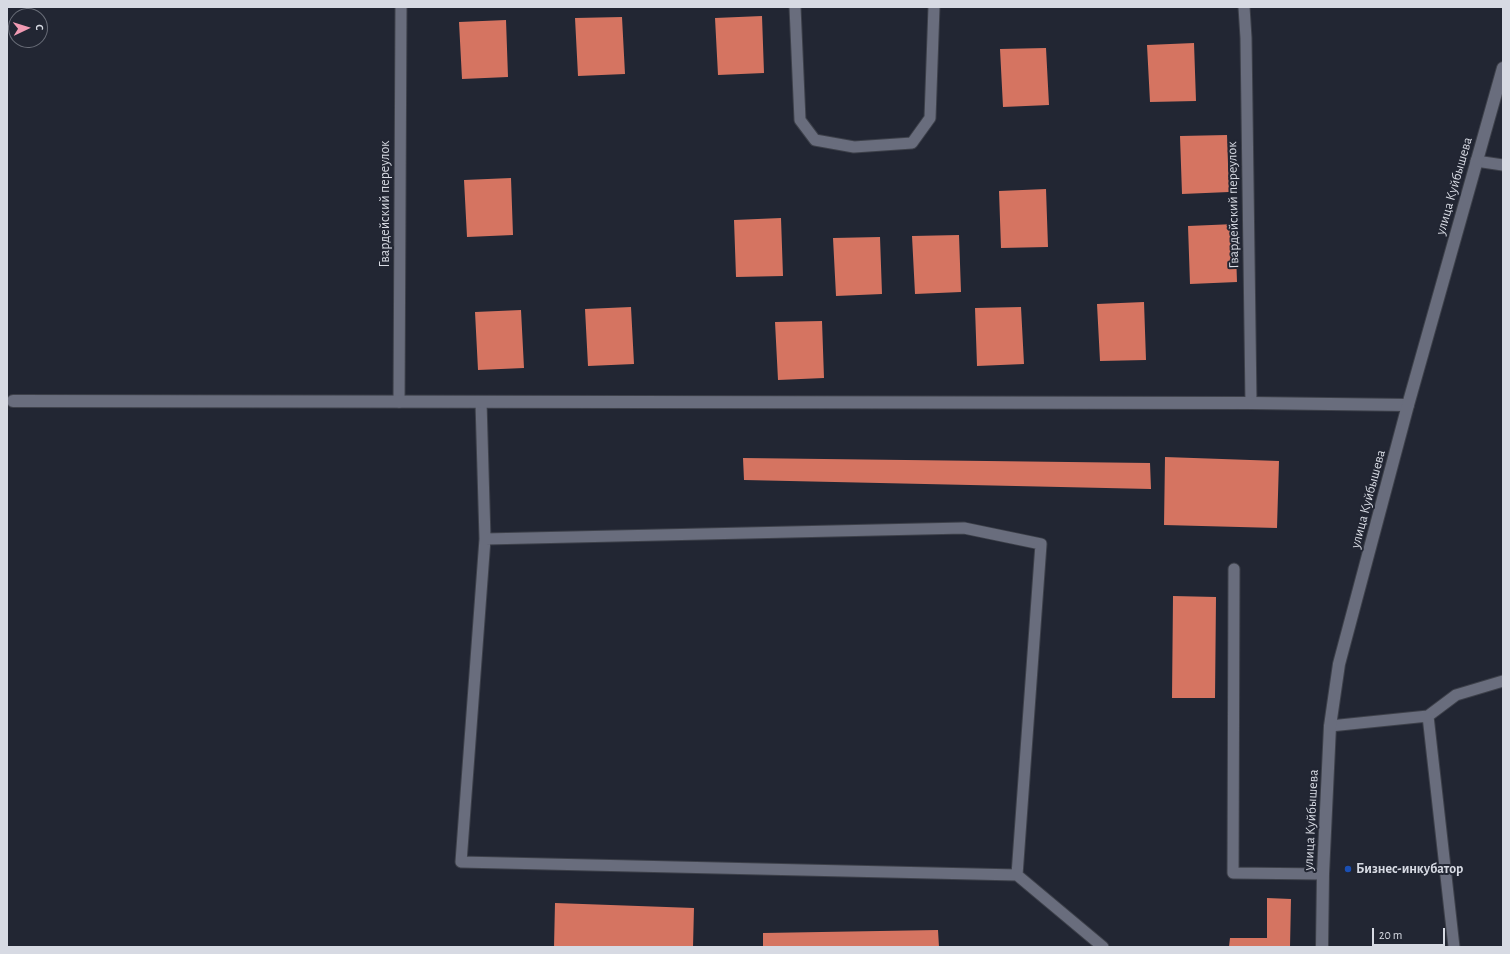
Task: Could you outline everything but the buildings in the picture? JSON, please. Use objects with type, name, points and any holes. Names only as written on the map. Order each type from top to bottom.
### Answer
[{"type":"street","name":"улица Куйбышева","points":[[1322,947],[1323,874],[1330,726],[1339,664],[1408,405],[1503,68]]},
{"type":"street","points":[[13,401],[1251,403],[1408,405]]},
{"type":"lane","name":"Гвардейский переулок","points":[[399,402],[402,7]]},
{"type":"lane","points":[[795,7],[800,120],[815,140],[854,147],[912,143],[930,118],[934,7]]},
{"type":"lane","name":"Гвардейский переулок","points":[[1244,7],[1251,403]]},
{"type":"lane","points":[[1476,161],[1503,165]]},
{"type":"lane","points":[[481,402],[485,539],[461,862],[1017,875],[1103,947]]},
{"type":"lane","points":[[485,539],[964,528],[1041,544],[1017,875]]},
{"type":"lane","points":[[1234,569],[1233,873],[1323,874]]},
{"type":"lane","points":[[1330,726],[1428,716],[1456,695],[1503,681]]},
{"type":"lane","points":[[1428,716],[1454,947]]},
{"type":"place","name":"Бизнес-инкубатор","points":[[1348,869]]}]
